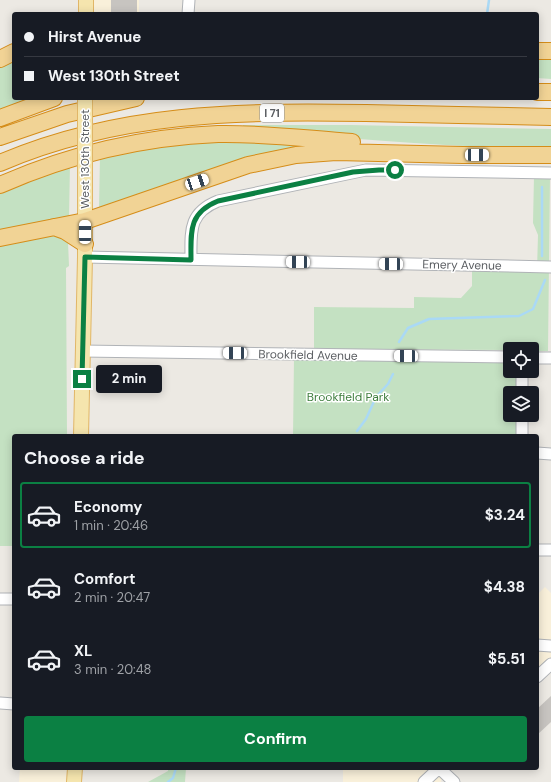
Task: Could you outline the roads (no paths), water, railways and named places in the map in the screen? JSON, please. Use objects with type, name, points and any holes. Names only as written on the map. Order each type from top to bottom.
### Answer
[{"type":"highway","points":[[539,51],[551,51]]},
{"type":"highway","points":[[0,59],[12,53]]},
{"type":"highway","points":[[539,92],[551,92]]},
{"type":"highway","points":[[0,118],[49,100]]},
{"type":"highway","points":[[0,137],[67,114],[127,100]]},
{"type":"highway","name":"I 71","points":[[0,163],[41,148],[104,130],[139,123],[187,117],[304,112],[551,117]]},
{"type":"highway","points":[[0,185],[42,169],[102,151],[154,140],[200,135],[226,134],[268,136],[519,155]]},
{"type":"highway","points":[[0,238],[85,221],[248,165],[296,155],[336,152],[463,155],[551,155]]},
{"type":"highway","points":[[54,226],[65,231],[85,251]]},
{"type":"main road","points":[[86,0],[86,12]]},
{"type":"main road","name":"West 130th Street","points":[[80,434],[85,251],[85,100]]},
{"type":"main road","points":[[74,782],[75,770]]},
{"type":"street","points":[[188,12],[189,0]]},
{"type":"street","points":[[191,260],[191,230],[194,220],[200,212],[209,205],[218,201],[366,170],[551,173]]},
{"type":"street","name":"Emery Avenue","points":[[85,251],[191,260],[551,267]]},
{"type":"street","name":"Brookfield Avenue","points":[[82,351],[503,357]]},
{"type":"street","points":[[539,358],[551,358]]},
{"type":"street","points":[[522,422],[522,434]]},
{"type":"street","points":[[539,453],[551,454]]},
{"type":"street","points":[[539,550],[551,550]]},
{"type":"street","points":[[0,599],[12,599]]},
{"type":"street","points":[[539,645],[551,646]]},
{"type":"street","points":[[539,675],[551,664]]},
{"type":"street","points":[[0,703],[12,704]]},
{"type":"street","points":[[424,782],[437,770]]},
{"type":"street","points":[[441,770],[454,782]]},
{"type":"waterway","points":[[487,12],[489,0]]},
{"type":"waterway","points":[[542,187],[542,256]]},
{"type":"waterway","points":[[399,342],[408,328],[429,319],[519,316],[533,309],[545,280]]},
{"type":"waterway","points":[[357,431],[366,419],[376,397],[388,384],[393,374]]},
{"type":"waterway","points":[[168,782],[173,778],[175,770]]},
{"type":"park label","name":"Brookfield Park","points":[[348,397]]}]
